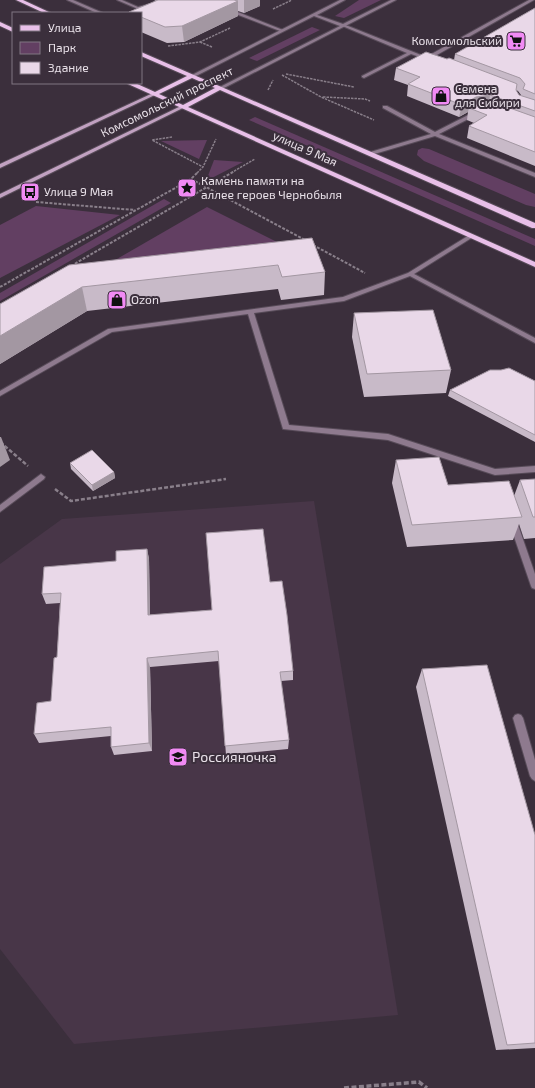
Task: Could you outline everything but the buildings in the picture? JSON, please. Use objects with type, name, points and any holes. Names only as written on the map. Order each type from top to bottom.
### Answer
[{"type":"main road","points":[[19,0],[46,12]]},
{"type":"main road","points":[[0,24],[12,30]]},
{"type":"main road","name":"улица 9 Мая","points":[[142,54],[535,226]]},
{"type":"main road","name":"Комсомольский проспект","points":[[1,165],[192,76]]},
{"type":"main road","name":"улица 9 Мая","points":[[132,84],[185,106],[535,265]]},
{"type":"main road","name":"Комсомольский проспект","points":[[0,196],[220,88]]},
{"type":"street","points":[[70,0],[99,12]]},
{"type":"street","points":[[118,0],[138,8],[158,4]]},
{"type":"street","name":"Комсомольский проспект","points":[[192,76],[343,0]]},
{"type":"street","name":"Комсомольский проспект","points":[[220,88],[394,0]]},
{"type":"street","points":[[426,59],[532,0]]},
{"type":"street","points":[[223,8],[281,30]]},
{"type":"street","points":[[314,15],[433,62]]},
{"type":"street","points":[[364,77],[410,52]]},
{"type":"street","points":[[385,107],[435,134],[535,175]]},
{"type":"street","points":[[369,154],[435,134],[476,112],[482,111]]},
{"type":"street","points":[[0,394],[110,330],[344,300],[410,274],[471,236]]},
{"type":"street","points":[[410,274],[535,341]]},
{"type":"street","points":[[251,312],[286,427],[388,437],[497,475],[535,469]]},
{"type":"street","points":[[0,509],[41,477]]},
{"type":"street","points":[[510,514],[535,586]]},
{"type":"street","points":[[518,718],[535,776]]},
{"type":"path","points":[[168,46],[181,46],[200,42],[216,49]]},
{"type":"path","points":[[358,88],[276,72],[321,97],[376,121]]},
{"type":"path","points":[[266,96],[274,78]]},
{"type":"path","points":[[321,97],[365,99],[385,107]]},
{"type":"path","points":[[172,137],[152,140],[203,167]]},
{"type":"path","points":[[0,287],[191,179],[203,167],[216,138]]},
{"type":"path","points":[[69,267],[257,158]]},
{"type":"path","points":[[191,179],[384,284]]},
{"type":"path","points":[[36,202],[136,210]]},
{"type":"path","points":[[0,442],[71,501],[226,479]]},
{"type":"path","points":[[344,1088],[419,1082],[427,1088]]},
{"type":"shaded area","name":"Россияночка","points":[[314,501],[398,1015],[74,1044],[0,949],[0,564],[62,519]]},
{"type":"green space","points":[[359,0],[381,0],[344,18],[335,16]]},
{"type":"green space","points":[[312,27],[320,30],[257,61],[249,58]]},
{"type":"green space","points":[[255,117],[535,239],[535,246],[249,120]]},
{"type":"green space","points":[[207,140],[199,159],[161,141]]},
{"type":"green space","points":[[422,148],[429,149],[535,194],[535,207],[526,205],[424,161],[417,155],[418,150]]},
{"type":"green space","points":[[214,160],[243,162],[206,181]]},
{"type":"green space","points":[[164,199],[171,203],[0,301],[0,293]]},
{"type":"green space","points":[[36,206],[120,215],[0,278],[0,225]]},
{"type":"green space","points":[[207,207],[289,248],[77,282]]},
{"type":"place","name":"Комсомольский","points":[[516,41]]},
{"type":"place","name":"Семена для Сибири","points":[[441,96]]},
{"type":"place","name":"Камень памяти на аллее героев Чернобыля","points":[[187,188]]},
{"type":"place","name":"Улица 9 Мая","points":[[30,192]]},
{"type":"place","name":"Ozon","points":[[117,300]]},
{"type":"place","name":"Россияночка","points":[[178,757]]}]
